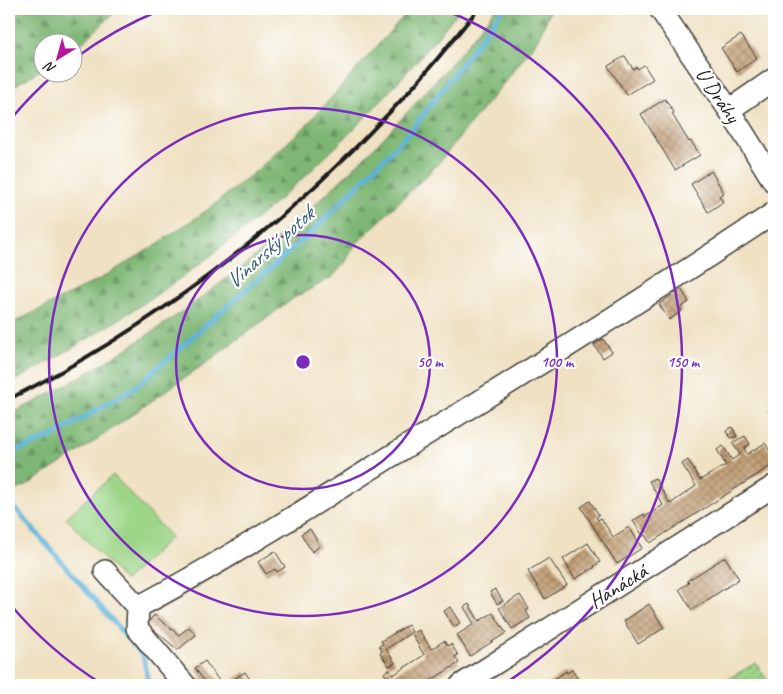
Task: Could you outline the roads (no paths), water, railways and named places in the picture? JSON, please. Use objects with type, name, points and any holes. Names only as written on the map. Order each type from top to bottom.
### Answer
[{"type":"street","name":"U Dráhy","points":[[660,9],[729,110],[774,182]]},
{"type":"street","points":[[729,110],[774,79]]},
{"type":"street","points":[[138,607],[203,572],[341,487],[660,289],[774,213]]},
{"type":"street","name":"Hanácká","points":[[461,685],[774,486]]},
{"type":"street","points":[[105,571],[138,607],[137,628],[185,685]]},
{"type":"waterway","name":"Vinarský potok","points":[[9,454],[53,436],[137,386],[315,229],[411,131],[503,9]]},
{"type":"waterway","name":"Vinarský potok","points":[[9,501],[143,656],[149,685]]},
{"type":"railway","points":[[9,399],[113,341],[212,273],[259,235],[348,155],[390,112],[424,75],[478,9]]}]
